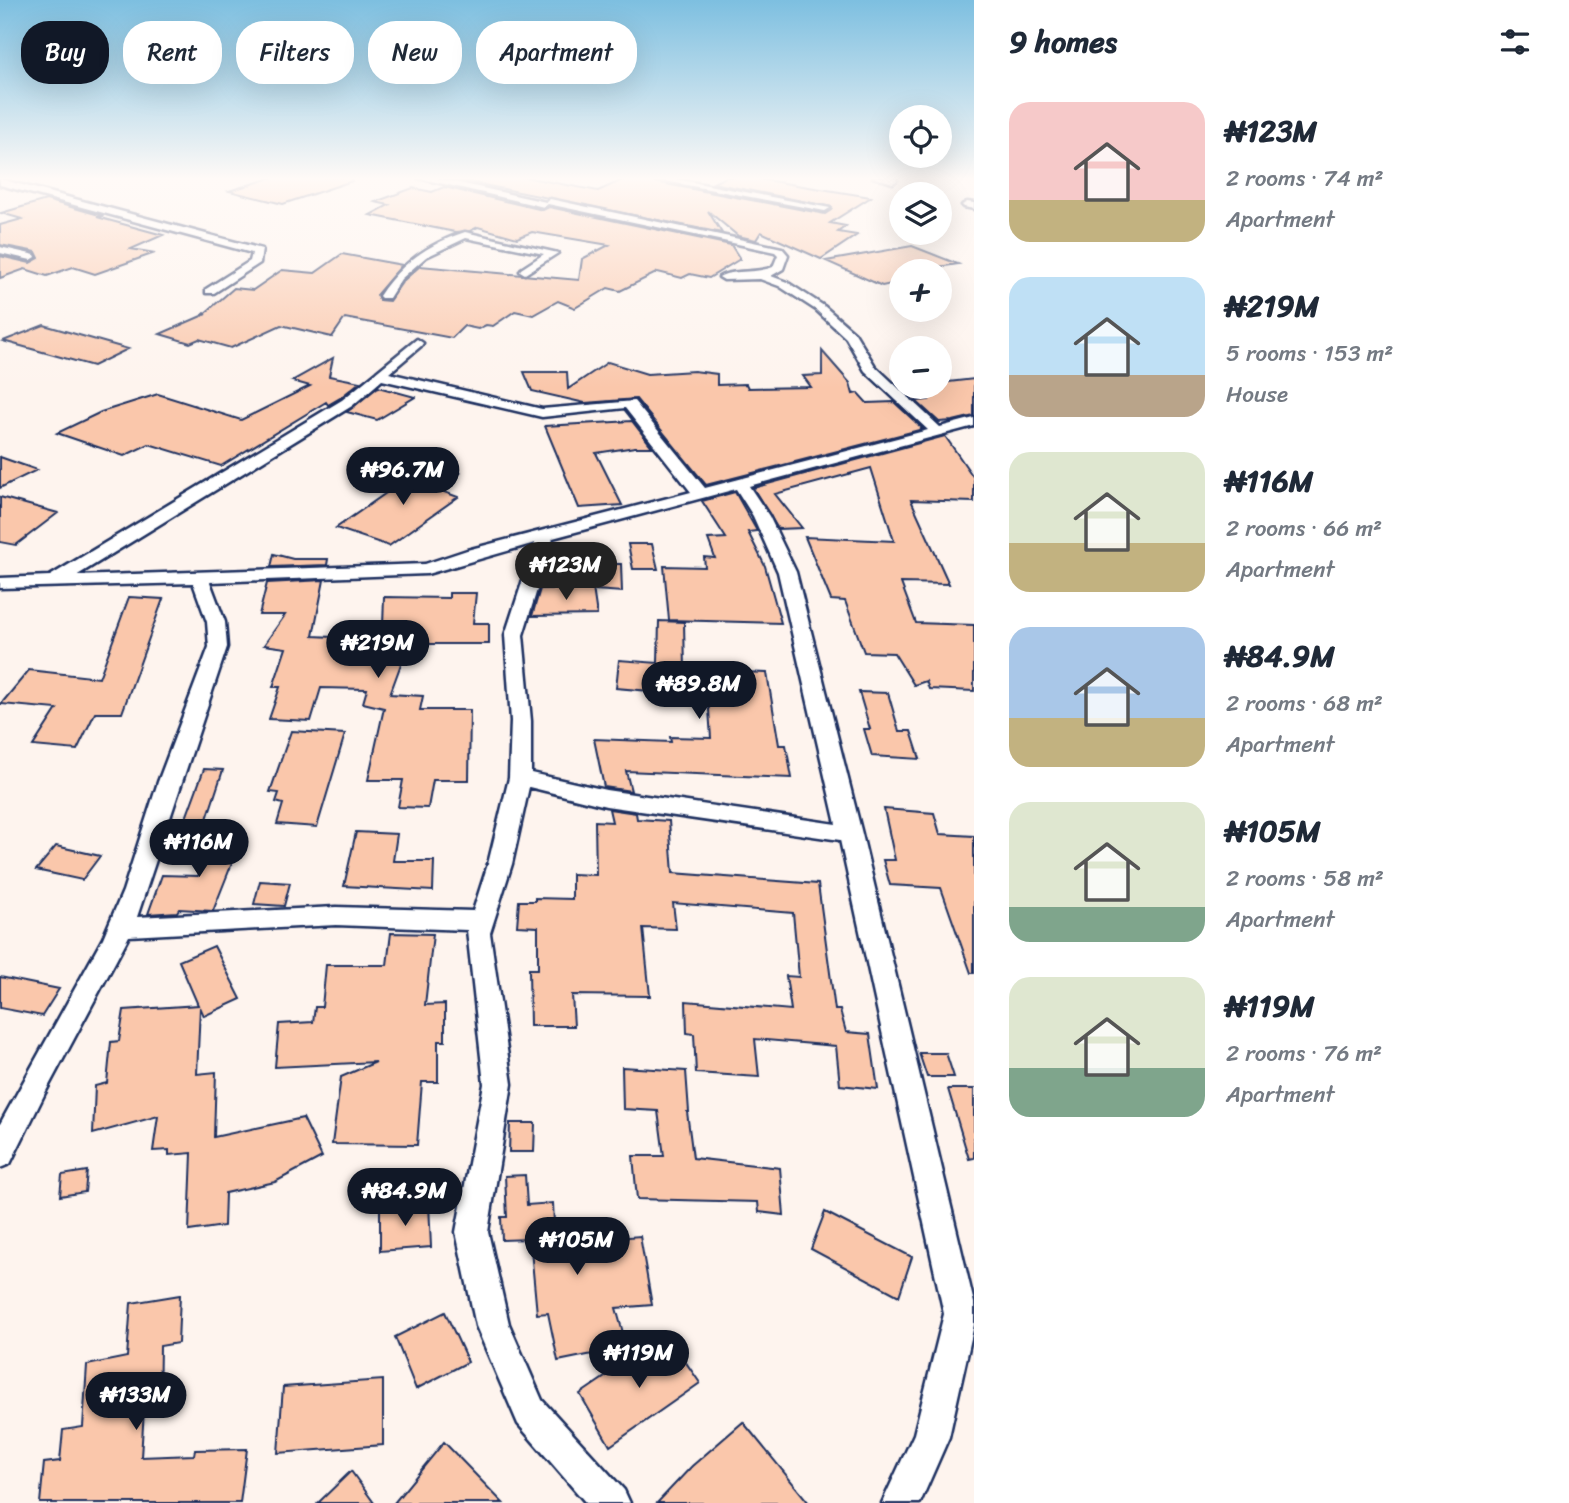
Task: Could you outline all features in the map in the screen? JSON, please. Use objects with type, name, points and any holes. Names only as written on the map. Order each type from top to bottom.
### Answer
[{"type":"street","points":[[210,291],[255,263],[258,251],[244,247]]},
{"type":"street","points":[[385,296],[397,277],[422,255],[439,247]]},
{"type":"street","points":[[524,247],[553,253],[525,271]]},
{"type":"street","points":[[724,277],[761,276],[778,269],[783,255],[778,250],[764,247]]},
{"type":"street","points":[[0,250],[32,257]]},
{"type":"street","points":[[761,276],[783,284],[831,317],[851,335],[870,368],[936,430]]},
{"type":"street","points":[[51,583],[347,402],[417,343]]},
{"type":"street","points":[[379,375],[542,414],[629,404],[702,495]]},
{"type":"street","points":[[0,583],[427,569],[936,430],[974,422]]},
{"type":"street","points":[[740,484],[761,516],[787,572],[851,834],[960,1314],[931,1437],[901,1503]]},
{"type":"street","points":[[546,535],[514,635],[521,721],[520,778],[499,864],[478,933],[498,1084],[472,1232],[493,1326],[530,1412],[611,1503]]},
{"type":"street","points":[[0,1154],[34,1084],[120,927],[135,891],[169,782],[218,647],[216,622],[200,578]]},
{"type":"street","points":[[520,778],[606,798],[851,834]]},
{"type":"street","points":[[120,927],[336,916],[481,921]]},
{"type":"building","points":[[11,247],[135,247],[131,249],[155,253],[95,274],[73,267],[47,276],[25,269],[0,278],[0,256],[30,263],[39,258],[36,252]]},
{"type":"building","points":[[605,247],[732,247],[740,259],[709,278],[690,274],[682,278],[658,272],[620,291],[608,288],[575,308],[558,301],[533,315],[515,311],[493,326],[486,325],[478,329],[464,326],[452,338],[345,318],[332,337],[281,325],[231,348],[199,339],[190,343],[160,334],[206,314],[234,288],[253,290],[282,270],[315,273],[342,254],[402,265],[377,294],[379,300],[389,301],[403,281],[420,266],[579,280],[582,259]]},
{"type":"building","points":[[795,247],[839,247],[821,259]]},
{"type":"building","points":[[905,247],[915,247],[945,259],[889,259],[889,285],[882,286],[826,261]]},
{"type":"building","points":[[44,325],[128,349],[93,366],[3,341]]},
{"type":"building","points":[[822,351],[850,383],[853,394],[858,393],[867,403],[894,402],[923,429],[706,485],[636,399],[585,403],[532,391],[524,372],[567,372],[568,389],[608,362],[647,374],[694,371],[717,374],[717,385],[746,384],[748,388],[811,387],[803,376],[822,375]]},
{"type":"building","points":[[333,358],[329,376],[360,382],[340,398],[328,405],[326,402],[221,466],[149,444],[124,456],[57,433],[101,412],[158,394],[241,420],[310,386],[292,381]]},
{"type":"building","points":[[974,379],[974,416],[939,422],[916,401],[952,399],[952,382]]},
{"type":"building","points":[[378,387],[415,397],[377,420],[347,412]]},
{"type":"building","points":[[632,421],[652,447],[596,453],[622,505],[579,508],[545,426]]},
{"type":"building","points":[[945,436],[974,478],[974,502],[911,500],[949,584],[901,583],[916,623],[974,625],[974,691],[929,689],[926,681],[914,685],[894,653],[864,652],[845,601],[831,600],[805,537],[894,541],[871,468],[775,494],[802,528],[778,529],[753,488]]},
{"type":"building","points":[[0,457],[37,470],[0,488]]},
{"type":"building","points":[[429,463],[460,473],[436,489],[458,497],[389,546],[336,528]]},
{"type":"building","points":[[735,492],[757,531],[748,532],[765,566],[781,623],[669,620],[664,566],[705,567],[704,557],[715,558],[708,539],[726,538],[702,501]]},
{"type":"building","points":[[0,497],[58,513],[16,545],[0,542]]},
{"type":"building","points":[[628,544],[652,544],[658,569],[633,569]]},
{"type":"building","points":[[274,554],[293,559],[328,559],[327,565],[271,567]]},
{"type":"building","points":[[597,564],[621,564],[622,592],[596,590]]},
{"type":"building","points":[[324,580],[313,636],[375,639],[377,626],[383,626],[384,597],[449,598],[449,593],[476,593],[473,623],[489,623],[489,644],[410,644],[409,653],[405,653],[390,694],[423,696],[420,710],[470,710],[469,780],[433,780],[428,808],[398,807],[403,780],[368,780],[384,708],[363,703],[367,689],[321,688],[311,721],[269,719],[280,687],[273,687],[286,648],[264,645],[285,615],[259,615],[267,583]]},
{"type":"building","points":[[593,588],[597,615],[532,616],[540,589]]},
{"type":"building","points":[[129,597],[163,599],[122,713],[95,713],[77,750],[33,746],[57,709],[1,704],[29,670],[99,678]]},
{"type":"building","points":[[659,621],[684,622],[685,670],[767,673],[779,745],[786,745],[792,778],[626,771],[631,791],[604,787],[594,739],[671,742],[670,737],[711,738],[708,696],[616,688],[619,660],[658,663]]},
{"type":"building","points":[[859,692],[888,693],[899,731],[911,731],[920,759],[872,756],[864,729],[870,729]]},
{"type":"building","points":[[291,731],[345,734],[317,827],[277,824],[283,804],[276,802],[279,793],[270,792]]},
{"type":"building","points":[[204,769],[223,770],[207,819],[186,818]]},
{"type":"building","points":[[609,809],[636,813],[637,819],[669,821],[673,873],[818,884],[835,1010],[840,1010],[846,1032],[870,1034],[878,1089],[840,1085],[836,1046],[755,1039],[759,1077],[696,1073],[694,1034],[687,1033],[686,1001],[791,1010],[786,976],[799,977],[793,913],[673,903],[676,929],[643,928],[650,996],[572,995],[574,1026],[530,1026],[529,969],[538,969],[538,927],[517,926],[519,901],[535,901],[535,898],[572,899],[572,874],[596,875],[595,821],[612,822]]},
{"type":"building","points":[[884,809],[934,813],[940,834],[974,836],[974,973],[971,973],[941,888],[890,885],[883,860],[895,860]]},
{"type":"building","points":[[215,831],[244,833],[213,911],[179,909],[177,912],[148,914],[162,875],[198,876]]},
{"type":"building","points":[[356,832],[397,834],[393,861],[434,861],[433,891],[344,886]]},
{"type":"building","points":[[56,846],[100,856],[82,880],[36,870]]},
{"type":"building","points":[[260,881],[290,883],[284,906],[254,904]]},
{"type":"building","points":[[391,933],[433,934],[425,1005],[445,1004],[445,1041],[438,1041],[438,1082],[422,1082],[417,1145],[332,1144],[341,1077],[376,1062],[275,1067],[279,1024],[313,1022],[315,1007],[322,1007],[326,965],[387,965]]},
{"type":"building","points":[[214,946],[241,999],[204,1016],[200,1007],[197,1074],[216,1072],[214,1137],[303,1118],[322,1157],[275,1182],[225,1193],[224,1226],[189,1231],[192,1153],[169,1155],[169,1150],[153,1151],[158,1116],[93,1134],[95,1086],[107,1083],[111,1042],[119,1041],[124,1010],[198,1005],[179,961]]},
{"type":"building","points":[[0,977],[59,989],[42,1016],[0,1008]]},
{"type":"building","points":[[919,1053],[946,1053],[954,1077],[927,1077]]},
{"type":"building","points":[[622,1067],[686,1071],[687,1112],[693,1158],[780,1168],[784,1215],[759,1212],[758,1202],[637,1199],[633,1156],[664,1156],[658,1111],[623,1109]]},
{"type":"building","points":[[948,1089],[974,1089],[974,1158],[969,1159]]},
{"type":"building","points":[[510,1123],[535,1123],[534,1152],[509,1152]]},
{"type":"building","points":[[87,1171],[85,1192],[60,1196],[62,1175]]},
{"type":"building","points":[[525,1175],[527,1205],[553,1203],[555,1243],[640,1236],[652,1305],[616,1308],[627,1347],[558,1361],[548,1313],[537,1314],[530,1239],[502,1240],[501,1217],[507,1217],[505,1176]]},
{"type":"building","points":[[429,1204],[431,1247],[380,1251],[380,1208]]},
{"type":"building","points":[[825,1212],[912,1257],[899,1296],[811,1249]]},
{"type":"building","points":[[180,1295],[178,1343],[160,1346],[159,1406],[144,1410],[141,1457],[194,1455],[195,1450],[247,1449],[240,1503],[40,1503],[44,1463],[60,1461],[63,1430],[83,1427],[87,1365],[127,1357],[131,1303]]},
{"type":"building","points":[[445,1312],[468,1362],[416,1389],[395,1337]]},
{"type":"building","points":[[667,1335],[700,1383],[610,1446],[580,1394]]},
{"type":"building","points":[[383,1380],[383,1445],[278,1453],[283,1387]]},
{"type":"building","points":[[743,1422],[809,1503],[657,1503],[692,1466]]},
{"type":"building","points":[[444,1442],[503,1503],[394,1503]]},
{"type":"building","points":[[351,1471],[374,1503],[318,1503]]}]
